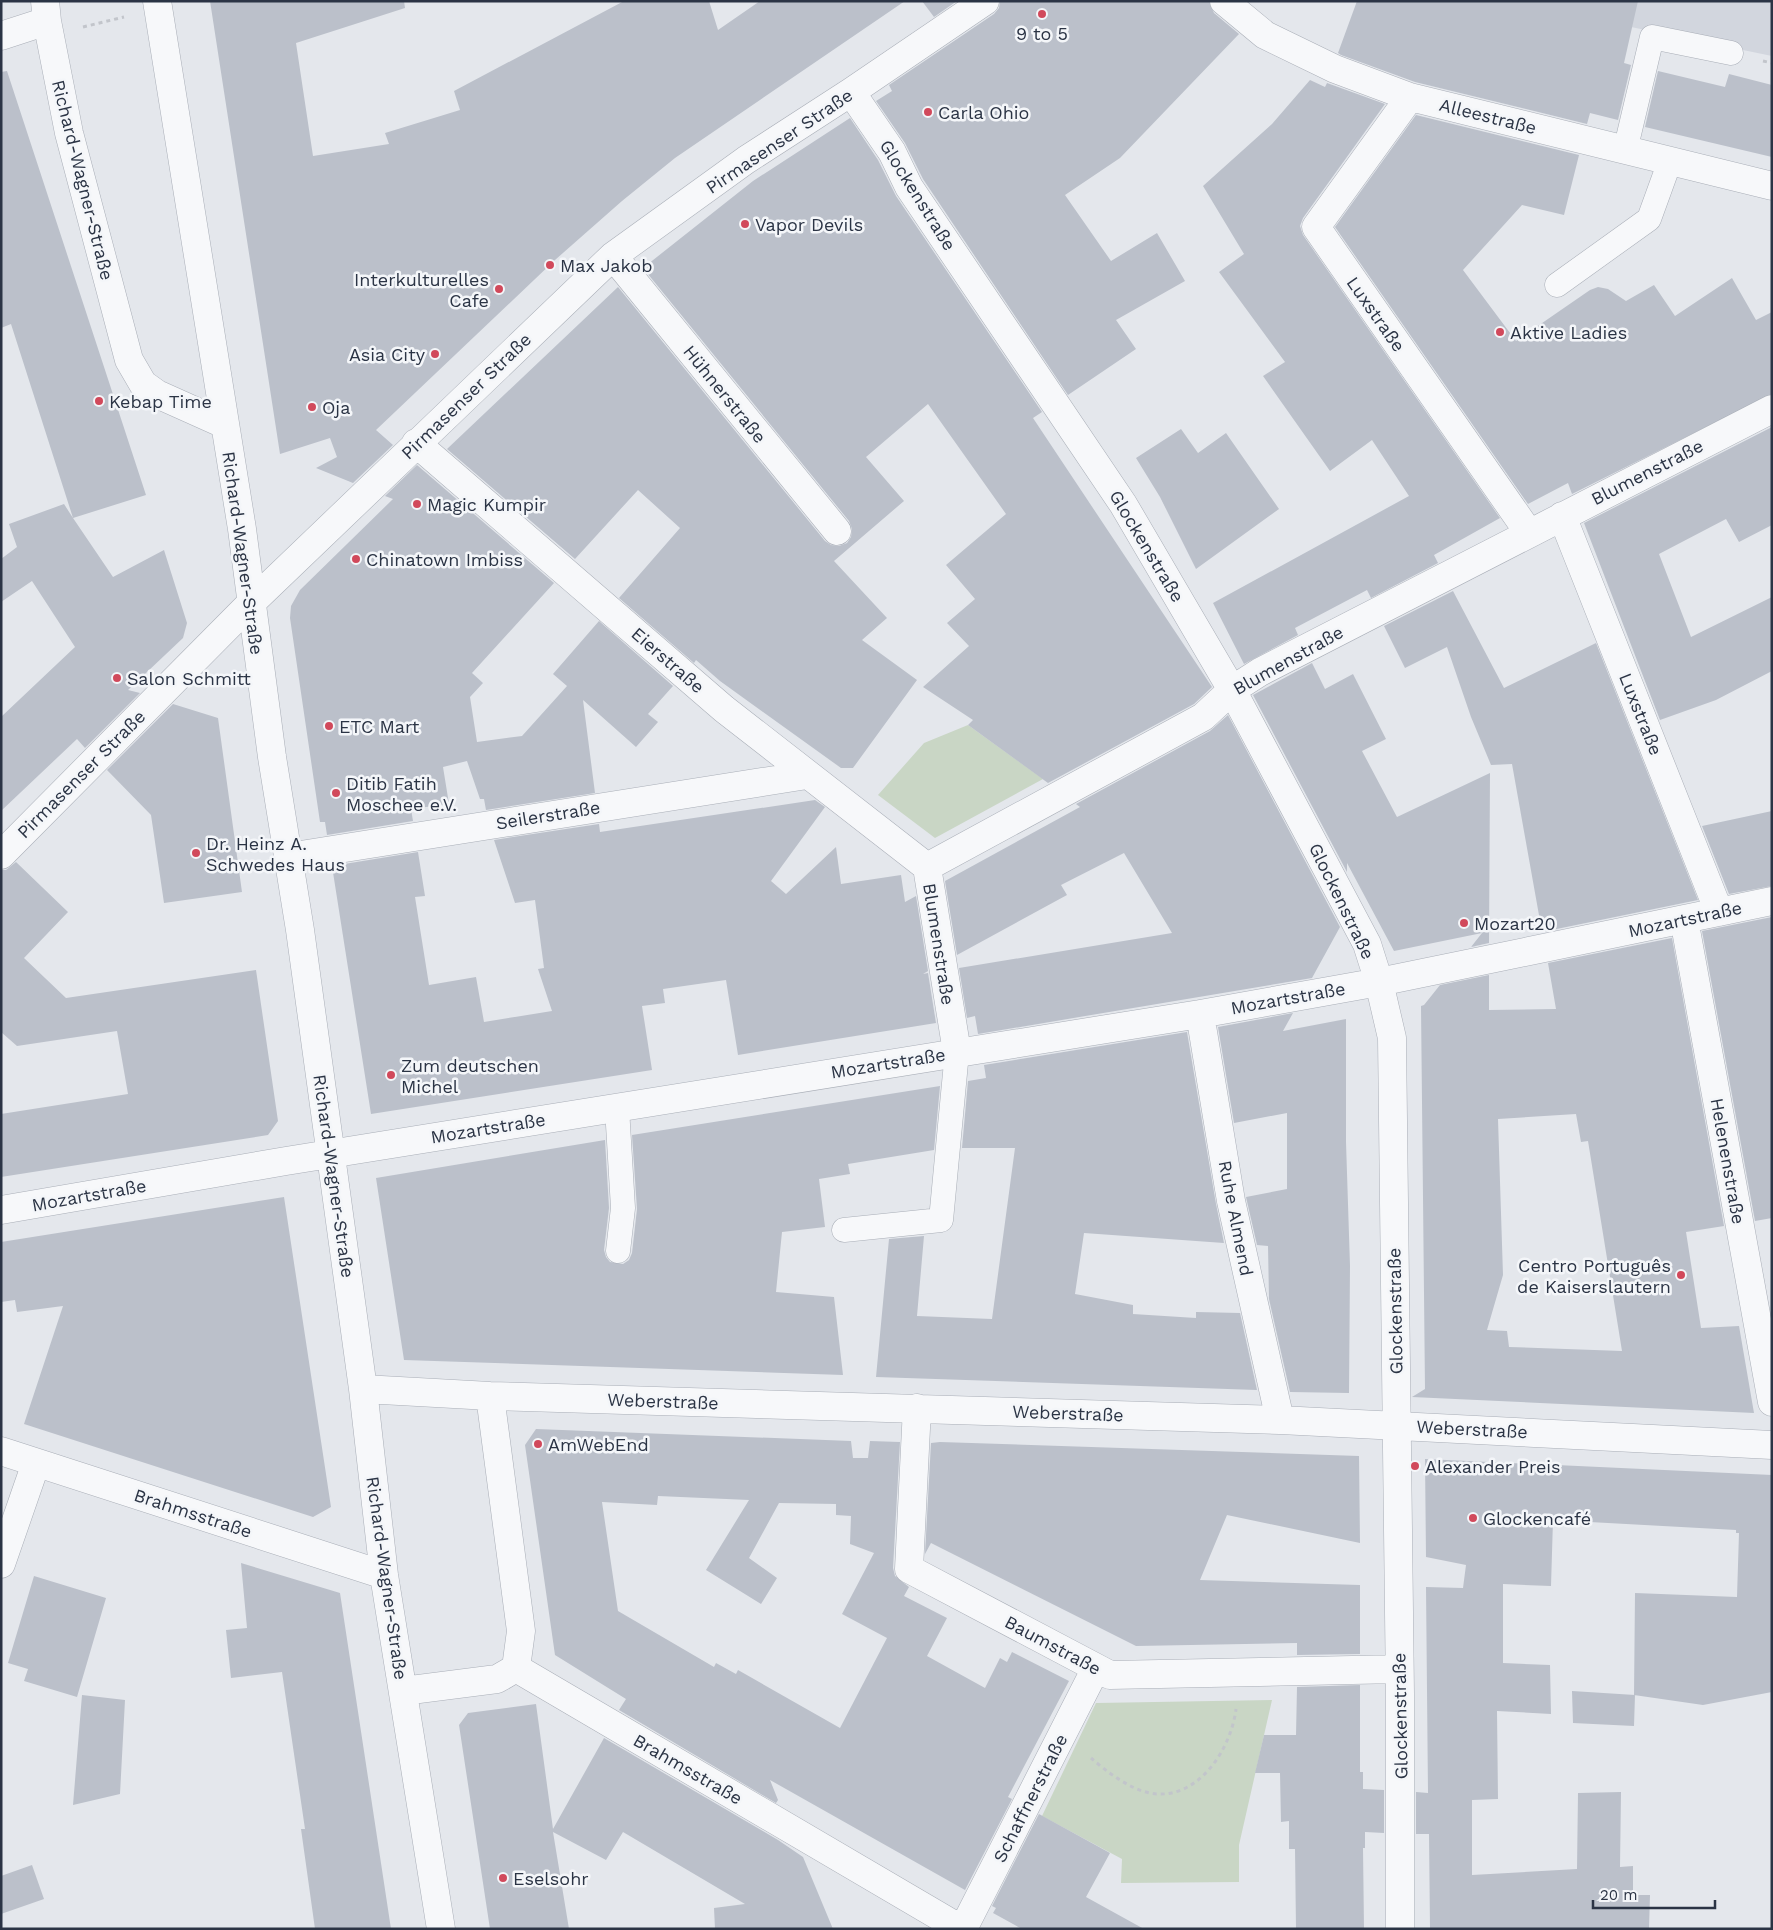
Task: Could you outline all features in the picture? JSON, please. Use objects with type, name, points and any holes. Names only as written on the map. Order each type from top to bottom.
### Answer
[{"type":"street","name":"Pirmasenser Straße","points":[[1,854],[251,603],[276,582],[416,443],[613,256],[746,160],[852,92],[985,1]]},
{"type":"street","name":"Alleestraße","points":[[1224,1],[1264,35],[1335,69],[1410,97],[1772,186]]},
{"type":"street","name":"Richard-Wagner-Straße","points":[[157,5],[242,529],[272,757],[331,1154],[363,1389],[384,1575],[442,1929]]},
{"type":"street","points":[[1,36],[47,19]]},
{"type":"street","name":"Richard-Wagner-Straße","points":[[47,19],[69,133],[129,360],[144,384],[157,394],[224,424]]},
{"type":"street","name":"Glockenstraße","points":[[852,92],[892,152],[909,188],[1123,504],[1232,690],[1367,944],[1379,982],[1392,1038],[1395,1425],[1400,1669],[1400,1929]]},
{"type":"street","name":"Luxstraße","points":[[1410,97],[1316,227],[1529,532]]},
{"type":"street","name":"Hühnerstraße","points":[[613,256],[837,531]]},
{"type":"street","name":"Blumenstraße","points":[[957,1052],[927,867],[1203,717],[1232,690],[1260,672],[1529,532],[1772,409]]},
{"type":"street","name":"Eierstraße","points":[[416,443],[724,709],[927,867]]},
{"type":"street","name":"Luxstraße","points":[[1562,516],[1719,912]]},
{"type":"street","name":"Seilerstraße","points":[[288,857],[807,775]]},
{"type":"street","name":"Mozartstraße","points":[[1,1210],[331,1154],[1200,1014],[1379,982],[1772,901]]},
{"type":"street","name":"Helenenstraße","points":[[1684,919],[1772,1402]]},
{"type":"street","name":"Ruhe Almend","points":[[1200,1014],[1230,1202],[1280,1420]]},
{"type":"street","name":"Weberstraße","points":[[363,1389],[490,1396],[1280,1420],[1772,1445]]},
{"type":"street","points":[[403,1691],[497,1679],[516,1668],[520,1652],[521,1631],[490,1396]]},
{"type":"street","name":"Baumstraße","points":[[917,1408],[909,1568],[1110,1675],[1400,1669]]},
{"type":"street","name":"Brahmsstraße","points":[[1,1452],[384,1575]]},
{"type":"street","points":[[1,1564],[36,1463]]},
{"type":"street","name":"Brahmsstraße","points":[[516,1668],[962,1929]]},
{"type":"street","name":"Schaffnerstraße","points":[[962,1929],[1096,1668]]},
{"type":"lane","points":[[1625,151],[1652,36],[1731,53]]},
{"type":"lane","points":[[1557,284],[1649,218],[1670,162]]},
{"type":"lane","points":[[844,1230],[941,1220],[957,1052]]},
{"type":"lane","points":[[617,1108],[623,1208],[618,1251]]},
{"type":"path","points":[[47,19],[157,5]]},
{"type":"path","points":[[1088,1756],[1110,1775],[1150,1793],[1178,1792],[1199,1781],[1214,1763],[1235,1717],[1236,1703]]},
{"type":"shaded area","points":[[1504,1],[1772,1],[1772,56]]},
{"type":"green space","points":[[968,725],[1043,779],[935,838],[878,795],[924,743]]},
{"type":"green space","points":[[1272,1700],[1239,1845],[1239,1882],[1121,1883],[1122,1859],[1042,1816],[1096,1703]]},
{"type":"building","points":[[210,1],[404,1],[405,8],[296,43],[313,156],[389,144],[385,133],[460,110],[454,91],[624,1],[709,1],[718,30],[760,1],[905,1],[675,158],[622,201],[555,260],[376,430],[393,445],[353,483],[316,468],[337,457],[330,438],[280,454]]},
{"type":"building","points":[[922,1],[957,1],[934,17]]},
{"type":"building","points":[[1000,1],[1209,1],[1214,13],[1239,34],[1120,158],[1065,195],[1111,261],[1157,233],[1185,281],[1116,320],[1136,349],[1068,395],[923,179],[905,143],[876,101],[892,91],[889,85],[994,14],[999,8]]},
{"type":"building","points":[[1357,1],[1638,1],[1624,63],[1631,65],[1618,120],[1590,113],[1587,124],[1415,82],[1341,55],[1338,53]]},
{"type":"building","points":[[7,71],[146,495],[73,518],[11,324],[1,328],[1,72]]},
{"type":"building","points":[[1658,71],[1725,87],[1729,74],[1772,85],[1772,157],[1645,127]]},
{"type":"building","points":[[1310,80],[1325,87],[1327,83],[1385,104],[1303,218],[1300,226],[1303,235],[1500,518],[1434,555],[1438,563],[1371,598],[1367,590],[1295,628],[1298,635],[1244,664],[1213,603],[1409,496],[1372,440],[1330,471],[1263,376],[1285,362],[1219,272],[1244,254],[1203,186],[1272,124]]},
{"type":"building","points":[[1416,115],[1579,155],[1564,215],[1522,205],[1463,270],[1516,341],[1590,290],[1598,287],[1608,289],[1626,301],[1654,285],[1675,316],[1732,278],[1756,320],[1772,312],[1772,394],[1572,494],[1568,483],[1528,504],[1335,227]]},
{"type":"building","points":[[850,118],[878,160],[896,196],[1042,412],[1033,418],[1212,687],[1194,704],[1048,783],[968,725],[973,720],[923,687],[969,646],[947,623],[975,599],[946,565],[1006,514],[928,404],[866,457],[904,501],[834,561],[887,618],[862,640],[917,680],[853,768],[841,768],[720,681],[696,660],[694,663],[619,598],[680,528],[638,490],[575,559],[447,449],[618,287],[825,541],[831,545],[839,546],[847,543],[851,537],[852,529],[849,521],[643,268],[753,181]]},
{"type":"building","points":[[1772,427],[1772,525],[1739,542],[1726,519],[1659,554],[1691,637],[1772,597],[1772,671],[1716,700],[1660,720],[1584,523]]},
{"type":"building","points":[[1181,429],[1198,453],[1226,433],[1279,509],[1196,569],[1160,497],[1136,458]]},
{"type":"building","points":[[417,465],[554,583],[472,673],[483,683],[470,697],[477,742],[522,736],[567,686],[553,674],[599,621],[673,686],[648,714],[658,722],[636,747],[583,700],[595,793],[486,810],[484,799],[480,799],[467,761],[443,767],[449,804],[411,809],[413,821],[327,835],[325,822],[320,822],[290,618],[291,606],[300,590],[393,499],[385,496]]},
{"type":"building","points":[[64,504],[113,577],[164,550],[187,623],[183,638],[128,690],[140,693],[85,748],[77,739],[1,811],[1,717],[75,647],[32,581],[1,602],[1,559],[17,547],[9,524]]},
{"type":"building","points":[[1453,591],[1504,688],[1596,643],[1698,900],[1542,932],[1512,764],[1491,765],[1471,717],[1447,647],[1405,668],[1384,626]]},
{"type":"building","points":[[1312,663],[1325,689],[1353,674],[1386,739],[1362,751],[1397,817],[1490,773],[1489,943],[1471,947],[1482,933],[1394,951],[1347,863],[1347,872],[1253,695]]},
{"type":"building","points":[[173,704],[218,718],[242,892],[164,903],[151,815],[107,770]]},
{"type":"building","points":[[1228,715],[1340,927],[1312,978],[978,1034],[975,1016],[967,1018],[959,968],[1172,933],[1124,853],[1061,885],[1067,895],[957,955],[945,881],[1080,807],[1076,804],[1210,731]]},
{"type":"building","points":[[815,800],[825,807],[771,881],[786,894],[836,847],[841,884],[901,875],[905,902],[916,896],[928,971],[923,974],[928,973],[936,1023],[738,1055],[726,980],[663,989],[665,1003],[642,1006],[652,1070],[371,1114],[332,866],[418,852],[425,896],[415,897],[429,985],[476,977],[484,1022],[552,1011],[538,969],[544,968],[535,900],[515,903],[494,840],[599,824],[600,832]]},
{"type":"building","points":[[1772,811],[1772,886],[1729,894],[1702,826]]},
{"type":"building","points":[[16,862],[68,912],[24,958],[66,998],[256,970],[278,1121],[268,1135],[1,1177],[1,1114],[128,1094],[117,1031],[17,1046],[1,1032],[1,870],[6,870]]},
{"type":"building","points":[[1772,917],[1772,1218],[1755,1221],[1702,931]]},
{"type":"building","points":[[1672,938],[1724,1226],[1686,1232],[1701,1328],[1739,1326],[1754,1413],[1412,1397],[1425,1389],[1421,1006],[1424,1005],[1440,985],[1489,975],[1489,1010],[1556,1009],[1548,963]],"holes":[[[1576,1114],[1581,1142],[1588,1141],[1622,1351],[1509,1347],[1507,1331],[1487,1330],[1503,1275],[1498,1119]]]},
{"type":"building","points":[[1293,1013],[1283,1031],[1346,1019],[1346,1142],[1350,1266],[1349,1393],[1290,1392],[1269,1299],[1268,1246],[1257,1245],[1246,1197],[1287,1189],[1287,1113],[1234,1123],[1218,1027]]},
{"type":"building","points":[[1187,1032],[1224,1243],[1084,1233],[1075,1294],[1133,1305],[1133,1314],[1196,1318],[1196,1312],[1240,1313],[1257,1390],[876,1377],[889,1239],[924,1236],[917,1316],[992,1319],[1015,1148],[962,1148],[968,1081],[986,1078],[984,1065]]},
{"type":"building","points":[[940,1086],[934,1150],[848,1164],[850,1174],[819,1179],[825,1227],[782,1232],[776,1292],[834,1297],[843,1375],[404,1360],[376,1178],[605,1140],[609,1208],[604,1250],[610,1262],[623,1264],[629,1260],[632,1253],[637,1209],[632,1135]]},
{"type":"building","points":[[284,1197],[331,1507],[313,1517],[24,1424],[63,1306],[17,1312],[15,1300],[1,1302],[1,1242]]},
{"type":"building","points":[[536,1429],[851,1441],[853,1458],[868,1458],[870,1441],[900,1442],[893,1568],[895,1576],[909,1587],[904,1596],[947,1618],[927,1656],[985,1688],[1000,1658],[1007,1662],[1012,1652],[1069,1681],[1008,1797],[1012,1799],[965,1890],[770,1780],[778,1800],[776,1803],[619,1710],[626,1699],[555,1655],[525,1445]],"holes":[[[658,1496],[749,1500],[706,1570],[761,1604],[777,1578],[749,1558],[779,1503],[836,1504],[836,1515],[851,1516],[850,1544],[874,1553],[842,1614],[887,1638],[840,1728],[738,1670],[736,1674],[716,1663],[714,1667],[618,1611],[602,1502],[657,1505]]]},
{"type":"building","points":[[931,1443],[1359,1456],[1360,1543],[1227,1515],[1200,1580],[1360,1585],[1360,1654],[1297,1655],[1297,1643],[1136,1646],[931,1543],[925,1554]]},
{"type":"building","points":[[1425,1459],[1772,1475],[1772,1692],[1703,1705],[1634,1695],[1635,1593],[1737,1597],[1739,1533],[1736,1533],[1736,1530],[1553,1520],[1551,1586],[1503,1584],[1503,1663],[1550,1665],[1551,1714],[1497,1711],[1498,1799],[1472,1800],[1472,1875],[1577,1869],[1578,1793],[1621,1792],[1620,1867],[1633,1866],[1633,1895],[1650,1895],[1649,1929],[1430,1929],[1429,1834],[1416,1834],[1416,1792],[1428,1793],[1426,1587],[1463,1588],[1466,1565],[1426,1557]]},
{"type":"building","points":[[241,1563],[340,1593],[391,1929],[315,1929],[301,1829],[305,1829],[282,1672],[231,1678],[226,1630],[247,1628]]},
{"type":"building","points":[[34,1576],[106,1598],[77,1697],[24,1681],[28,1669],[8,1663]]},
{"type":"building","points":[[1360,1685],[1360,1772],[1363,1772],[1363,1789],[1384,1790],[1384,1833],[1365,1832],[1365,1848],[1363,1848],[1364,1929],[1296,1929],[1295,1849],[1289,1849],[1289,1821],[1281,1822],[1280,1773],[1255,1773],[1264,1735],[1296,1735],[1297,1687]]},
{"type":"building","points":[[1572,1691],[1635,1695],[1634,1726],[1573,1723]]},
{"type":"building","points":[[82,1695],[125,1700],[120,1794],[73,1805]]},
{"type":"building","points":[[536,1704],[553,1829],[604,1738],[778,1840],[803,1857],[833,1929],[715,1929],[714,1908],[745,1904],[623,1832],[606,1860],[553,1832],[569,1929],[490,1929],[459,1725],[468,1713]]},
{"type":"building","points":[[1039,1814],[1110,1853],[1086,1897],[1144,1929],[1022,1929],[993,1913],[996,1908],[992,1906]]},
{"type":"building","points":[[32,1865],[44,1899],[1,1914],[1,1876]]},
{"type":"place","name":"9 to 5","points":[[1042,14]]},
{"type":"place","name":"Carla Ohio","points":[[928,112]]},
{"type":"place","name":"Vapor Devils","points":[[745,224]]},
{"type":"place","name":"Max Jakob","points":[[550,265]]},
{"type":"place","name":"Interkulturelles Cafe","points":[[499,289]]},
{"type":"place","name":"Aktive Ladies","points":[[1500,332]]},
{"type":"place","name":"Asia City","points":[[435,354]]},
{"type":"place","name":"Kebap Time","points":[[99,401]]},
{"type":"place","name":"Oja","points":[[312,407]]},
{"type":"place","name":"Magic Kumpir","points":[[417,504]]},
{"type":"place","name":"Chinatown Imbiss","points":[[356,559]]},
{"type":"place","name":"Salon Schmitt","points":[[117,678]]},
{"type":"place","name":"ETC Mart","points":[[329,726]]},
{"type":"place","name":"Ditib Fatih Moschee e.V.","points":[[336,793]]},
{"type":"place","name":"Dr. Heinz A. Schwedes Haus","points":[[196,853]]},
{"type":"place","name":"Mozart20","points":[[1464,923]]},
{"type":"place","name":"Zum deutschen Michel","points":[[391,1075]]},
{"type":"place","name":"Centro Português de Kaiserslautern","points":[[1681,1275]]},
{"type":"place","name":"AmWebEnd","points":[[538,1444]]},
{"type":"place","name":"Alexander Preis","points":[[1415,1466]]},
{"type":"place","name":"Glockencafé","points":[[1473,1518]]},
{"type":"place","name":"Eselsohr","points":[[503,1878]]}]
